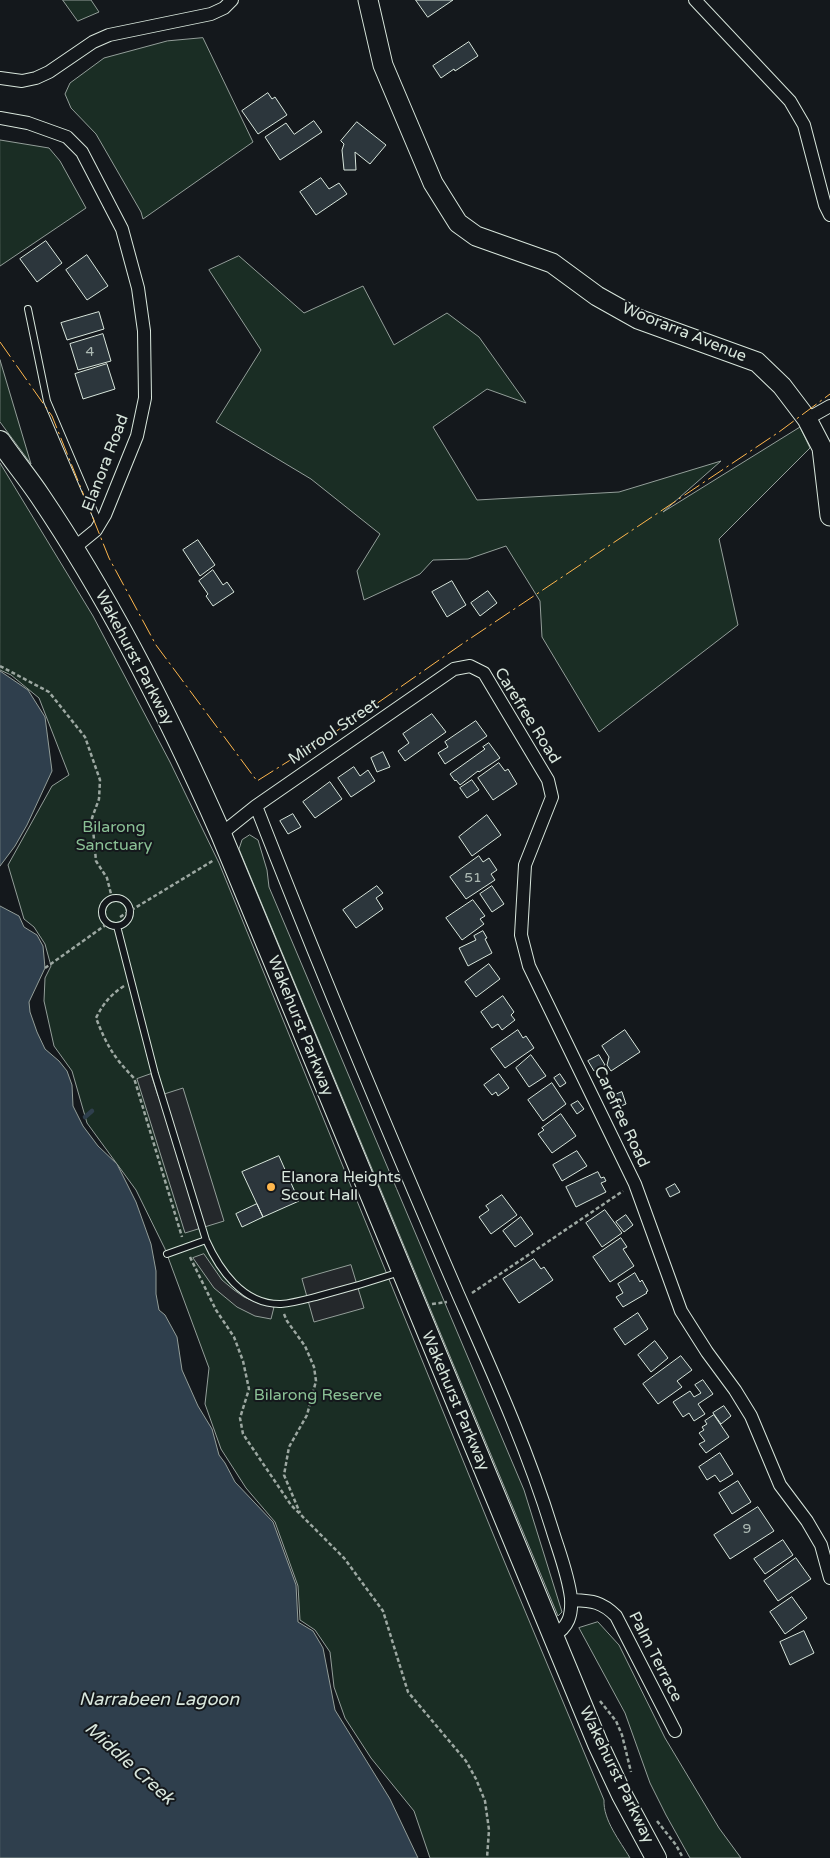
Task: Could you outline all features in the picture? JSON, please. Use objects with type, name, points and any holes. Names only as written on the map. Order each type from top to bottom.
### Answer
[{"type":"main road","name":"Wakehurst Parkway","points":[[0,441],[40,495],[74,548],[135,656],[189,761],[225,843],[598,1744],[622,1795],[656,1858]]},
{"type":"street","points":[[0,78],[22,80],[36,78],[49,72],[77,51],[109,35],[211,14],[224,8],[232,0]]},
{"type":"street","name":"Woorarra Avenue","points":[[368,0],[383,65],[433,183],[458,223],[476,236],[552,263],[597,296],[638,319],[757,362],[782,386],[807,419],[822,448],[830,516]]},
{"type":"street","points":[[696,0],[790,101],[804,125],[825,205],[830,215]]},
{"type":"street","name":"Elanora Road","points":[[0,118],[28,123],[67,136],[82,152],[122,228],[138,288],[144,331],[145,398],[136,436],[105,515],[96,530],[74,548]]},
{"type":"street","points":[[807,419],[830,406]]},
{"type":"street","name":"Mirrool Street","points":[[225,843],[256,806],[454,669],[470,666]]},
{"type":"street","name":"Carefree Road","points":[[470,666],[484,673],[548,780],[552,797],[525,865],[521,935],[529,966],[635,1184],[682,1311],[707,1352],[735,1390],[751,1416],[780,1485],[808,1521],[822,1545],[830,1578]]},
{"type":"street","points":[[256,806],[406,1174],[516,1428],[543,1501],[562,1556],[571,1600],[571,1615],[568,1623],[553,1636]]},
{"type":"street","name":"Palm Terrace","points":[[571,1600],[594,1601],[606,1606],[616,1616],[675,1732]]},
{"type":"lane","points":[[28,309],[47,401],[100,524]]},
{"type":"lane","points":[[112,898],[125,900],[131,912],[128,920],[117,926],[108,924],[104,920],[102,912],[105,903],[112,898]]},
{"type":"lane","points":[[117,926],[155,1074],[206,1240],[216,1261],[231,1281],[250,1295],[267,1302],[281,1304],[356,1287],[401,1272]]},
{"type":"lane","points":[[167,1254],[206,1240]]},
{"type":"path","points":[[0,666],[49,692],[85,737],[100,780],[99,799],[92,818],[96,861],[107,878],[112,898]]},
{"type":"path","points":[[45,968],[108,924],[131,912],[225,843]]},
{"type":"path","points":[[416,1305],[461,1300],[635,1184]]},
{"type":"path","points":[[281,1304],[287,1321],[304,1346],[314,1366],[316,1381],[307,1415],[289,1447],[284,1475],[301,1514],[344,1558],[383,1611],[408,1692],[461,1754],[476,1779],[485,1802],[489,1830],[487,1858]]},
{"type":"path","points":[[597,1695],[600,1702],[616,1721],[622,1735],[632,1775]]},
{"type":"path","points":[[653,1816],[676,1844],[683,1858]]},
{"type":"green space","points":[[63,0],[91,0],[99,12],[78,21]]},
{"type":"green space","points":[[203,38],[253,142],[143,219],[141,212],[96,134],[71,108],[65,94],[70,83],[104,58],[167,41]]},
{"type":"green space","points":[[0,140],[49,148],[60,161],[86,208],[0,266]]},
{"type":"green space","points":[[239,256],[304,313],[363,286],[394,345],[447,313],[479,337],[526,403],[487,389],[433,427],[477,500],[619,492],[721,461],[663,512],[800,427],[810,448],[719,539],[738,625],[599,732],[542,637],[540,601],[506,546],[468,559],[433,560],[420,574],[364,600],[357,571],[380,534],[311,479],[216,422],[261,350],[209,270]]},
{"type":"green space","points":[[0,360],[31,464],[0,422]]},
{"type":"green space","name":"Bilarong Reserve","points":[[0,463],[93,616],[170,762],[219,863],[500,1551],[604,1800],[604,1808],[609,1823],[630,1858],[430,1858],[414,1811],[371,1758],[345,1718],[334,1687],[330,1652],[315,1630],[300,1620],[298,1586],[275,1522],[246,1488],[221,1449],[205,1404],[209,1368],[165,1249],[136,1190],[87,1123],[72,1071],[54,1046],[44,1001],[45,978],[51,966],[45,944],[34,927],[24,919],[8,865],[52,786],[69,775],[39,698],[11,675],[0,670]]},
{"type":"green space","points":[[250,835],[258,840],[267,870],[269,887],[524,1490],[562,1612],[558,1616],[239,849],[242,840]]},
{"type":"green space","points":[[598,1622],[619,1645],[665,1738],[719,1828],[741,1858],[690,1858],[650,1783],[625,1713],[579,1628]]},
{"type":"shaded area","points":[[151,1074],[158,1096],[183,1088],[224,1221],[185,1233],[137,1079]]},
{"type":"shaded area","points":[[204,1254],[222,1280],[234,1290],[258,1303],[274,1307],[271,1319],[255,1316],[237,1307],[214,1288],[193,1258]]},
{"type":"shaded area","points":[[351,1265],[364,1308],[314,1322],[302,1279]]},
{"type":"water","points":[[0,671],[28,690],[45,717],[52,771],[27,825],[15,846],[0,866]]},
{"type":"water","name":"Narrabeen Lagoon","points":[[0,906],[19,916],[24,927],[37,935],[43,946],[45,968],[29,1002],[30,1012],[37,1032],[45,1049],[67,1071],[72,1085],[73,1106],[83,1126],[98,1146],[117,1164],[136,1202],[151,1244],[156,1271],[156,1294],[159,1310],[165,1315],[177,1337],[182,1370],[198,1406],[212,1429],[219,1455],[235,1482],[273,1522],[296,1585],[298,1622],[313,1631],[323,1648],[335,1710],[390,1799],[418,1858],[0,1858]]},
{"type":"building","points":[[416,0],[453,0],[428,17]]},
{"type":"building","points":[[469,42],[478,56],[441,78],[433,66]]},
{"type":"building","points":[[268,93],[272,99],[275,97],[287,115],[258,134],[242,111]]},
{"type":"building","points":[[314,121],[322,132],[280,160],[265,137],[286,123],[294,134]]},
{"type":"building","points":[[357,122],[386,145],[370,164],[355,152],[356,170],[344,170],[342,150],[344,144],[341,141]]},
{"type":"building","points":[[321,178],[329,189],[339,183],[347,194],[316,215],[300,192]]},
{"type":"building","points":[[46,241],[62,263],[37,282],[20,259]]},
{"type":"building","points":[[87,255],[108,286],[87,300],[66,270]]},
{"type":"building","points":[[99,312],[104,329],[67,340],[61,323]]},
{"type":"building","points":[[103,334],[111,361],[78,370],[70,344]]},
{"type":"building","points":[[107,364],[115,389],[83,399],[75,374]]},
{"type":"building","points":[[198,540],[215,565],[200,576],[183,550]]},
{"type":"building","points":[[213,570],[223,585],[227,582],[234,592],[213,606],[206,596],[208,594],[199,581]]},
{"type":"building","points":[[452,581],[466,605],[447,617],[432,592]]},
{"type":"building","points":[[488,591],[497,603],[480,616],[471,603]]},
{"type":"building","points":[[432,714],[446,732],[405,761],[398,751],[409,743],[403,734]]},
{"type":"building","points":[[476,721],[487,736],[445,764],[438,753],[448,747],[445,742]]},
{"type":"building","points":[[489,743],[500,758],[478,771],[460,785],[450,774],[485,749],[483,747]]},
{"type":"building","points":[[383,752],[390,767],[377,772],[371,758]]},
{"type":"building","points":[[499,763],[505,771],[508,769],[517,784],[493,800],[478,778]]},
{"type":"building","points":[[354,767],[360,776],[368,770],[375,781],[351,797],[338,778]]},
{"type":"building","points":[[472,780],[479,790],[467,798],[460,788]]},
{"type":"building","points":[[330,782],[342,799],[315,818],[303,802]]},
{"type":"building","points":[[293,814],[301,827],[288,834],[280,821]]},
{"type":"building","points":[[487,815],[501,835],[472,856],[459,837]]},
{"type":"building","points":[[479,856],[483,862],[489,858],[497,870],[491,874],[495,880],[466,899],[450,877]]},
{"type":"building","points":[[377,886],[383,893],[376,898],[383,909],[356,928],[343,910]]},
{"type":"building","points":[[492,886],[504,904],[492,912],[480,894]]},
{"type":"building","points":[[473,900],[485,916],[480,919],[484,924],[462,940],[446,918]]},
{"type":"building","points":[[483,931],[492,953],[468,966],[459,948],[476,940],[474,936]]},
{"type":"building","points":[[489,964],[500,979],[476,997],[465,982]]},
{"type":"building","points":[[503,996],[514,1012],[511,1015],[515,1020],[502,1030],[498,1024],[492,1028],[481,1012]]},
{"type":"building","points":[[518,1030],[523,1038],[526,1036],[534,1048],[505,1068],[491,1049]]},
{"type":"building","points":[[625,1030],[640,1052],[611,1071],[607,1065],[609,1057],[602,1046]]},
{"type":"building","points":[[531,1055],[546,1076],[529,1087],[516,1068]]},
{"type":"building","points":[[599,1055],[605,1065],[594,1071],[588,1061]]},
{"type":"building","points":[[499,1074],[509,1088],[498,1096],[496,1092],[492,1095],[484,1085]]},
{"type":"building","points":[[560,1074],[566,1083],[560,1087],[554,1078]]},
{"type":"building","points":[[552,1083],[566,1104],[543,1121],[528,1100]]},
{"type":"building","points":[[622,1092],[626,1104],[614,1109],[610,1097]]},
{"type":"building","points":[[578,1101],[584,1109],[577,1114],[571,1105]]},
{"type":"building","points":[[561,1114],[576,1136],[552,1153],[538,1134],[544,1130],[542,1128]]},
{"type":"building","points":[[577,1151],[587,1166],[562,1181],[553,1165]]},
{"type":"building","name":"Elanora Heights Scout Hall","points":[[279,1156],[299,1201],[263,1217],[242,1172]]},
{"type":"building","points":[[598,1172],[601,1178],[604,1177],[606,1181],[601,1183],[606,1192],[576,1207],[566,1187]]},
{"type":"building","points":[[675,1184],[680,1192],[670,1197],[666,1189]]},
{"type":"building","points":[[502,1195],[517,1215],[491,1234],[479,1217],[489,1210],[486,1206]]},
{"type":"building","points":[[257,1204],[263,1217],[242,1227],[236,1214]]},
{"type":"building","points":[[605,1210],[622,1233],[602,1247],[586,1223]]},
{"type":"building","points":[[626,1215],[633,1225],[624,1232],[616,1222]]},
{"type":"building","points":[[521,1217],[533,1234],[515,1247],[503,1231]]},
{"type":"building","points":[[621,1238],[627,1247],[623,1249],[634,1266],[610,1282],[593,1257]]},
{"type":"building","points":[[534,1259],[541,1269],[544,1267],[553,1280],[519,1303],[503,1279]]},
{"type":"building","points":[[635,1273],[640,1282],[642,1280],[648,1291],[623,1307],[616,1297],[623,1293],[618,1284]]},
{"type":"building","points":[[638,1313],[648,1329],[625,1345],[614,1329]]},
{"type":"building","points":[[655,1341],[668,1358],[651,1372],[638,1355]]},
{"type":"building","points":[[681,1356],[692,1370],[677,1381],[682,1387],[658,1404],[643,1384]]},
{"type":"building","points":[[703,1380],[713,1394],[698,1404],[705,1414],[694,1421],[689,1413],[683,1417],[673,1402],[690,1391],[694,1397],[701,1393],[695,1385]]},
{"type":"building","points":[[724,1406],[731,1416],[721,1424],[713,1413]]},
{"type":"building","points":[[714,1415],[729,1437],[706,1453],[699,1444],[705,1441],[699,1433],[704,1430],[702,1427],[707,1424],[705,1421]]},
{"type":"building","points":[[720,1453],[733,1474],[720,1482],[715,1475],[707,1480],[699,1467]]},
{"type":"building","points":[[738,1481],[751,1502],[732,1514],[719,1493]]},
{"type":"building","points":[[758,1507],[774,1531],[730,1559],[714,1535]]},
{"type":"building","points":[[783,1540],[793,1555],[765,1574],[754,1559]]},
{"type":"building","points":[[796,1558],[811,1579],[778,1601],[764,1581]]},
{"type":"building","points":[[792,1597],[807,1618],[785,1634],[770,1612]]},
{"type":"building","points":[[804,1631],[814,1653],[790,1665],[780,1642]]},
{"type":"waterway","points":[[85,1117],[92,1111]]},
{"type":"power","points":[[0,342],[52,416],[109,558],[156,645],[257,781],[346,725],[462,644],[779,432],[830,394]]},
{"type":"place","name":"Elanora Heights Scout Hall","points":[[271,1187]]},
{"type":"park label","name":"Bilarong Sanctuary","points":[[114,837]]},
{"type":"water label","name":"Middle Creek","points":[[129,1764]]}]
